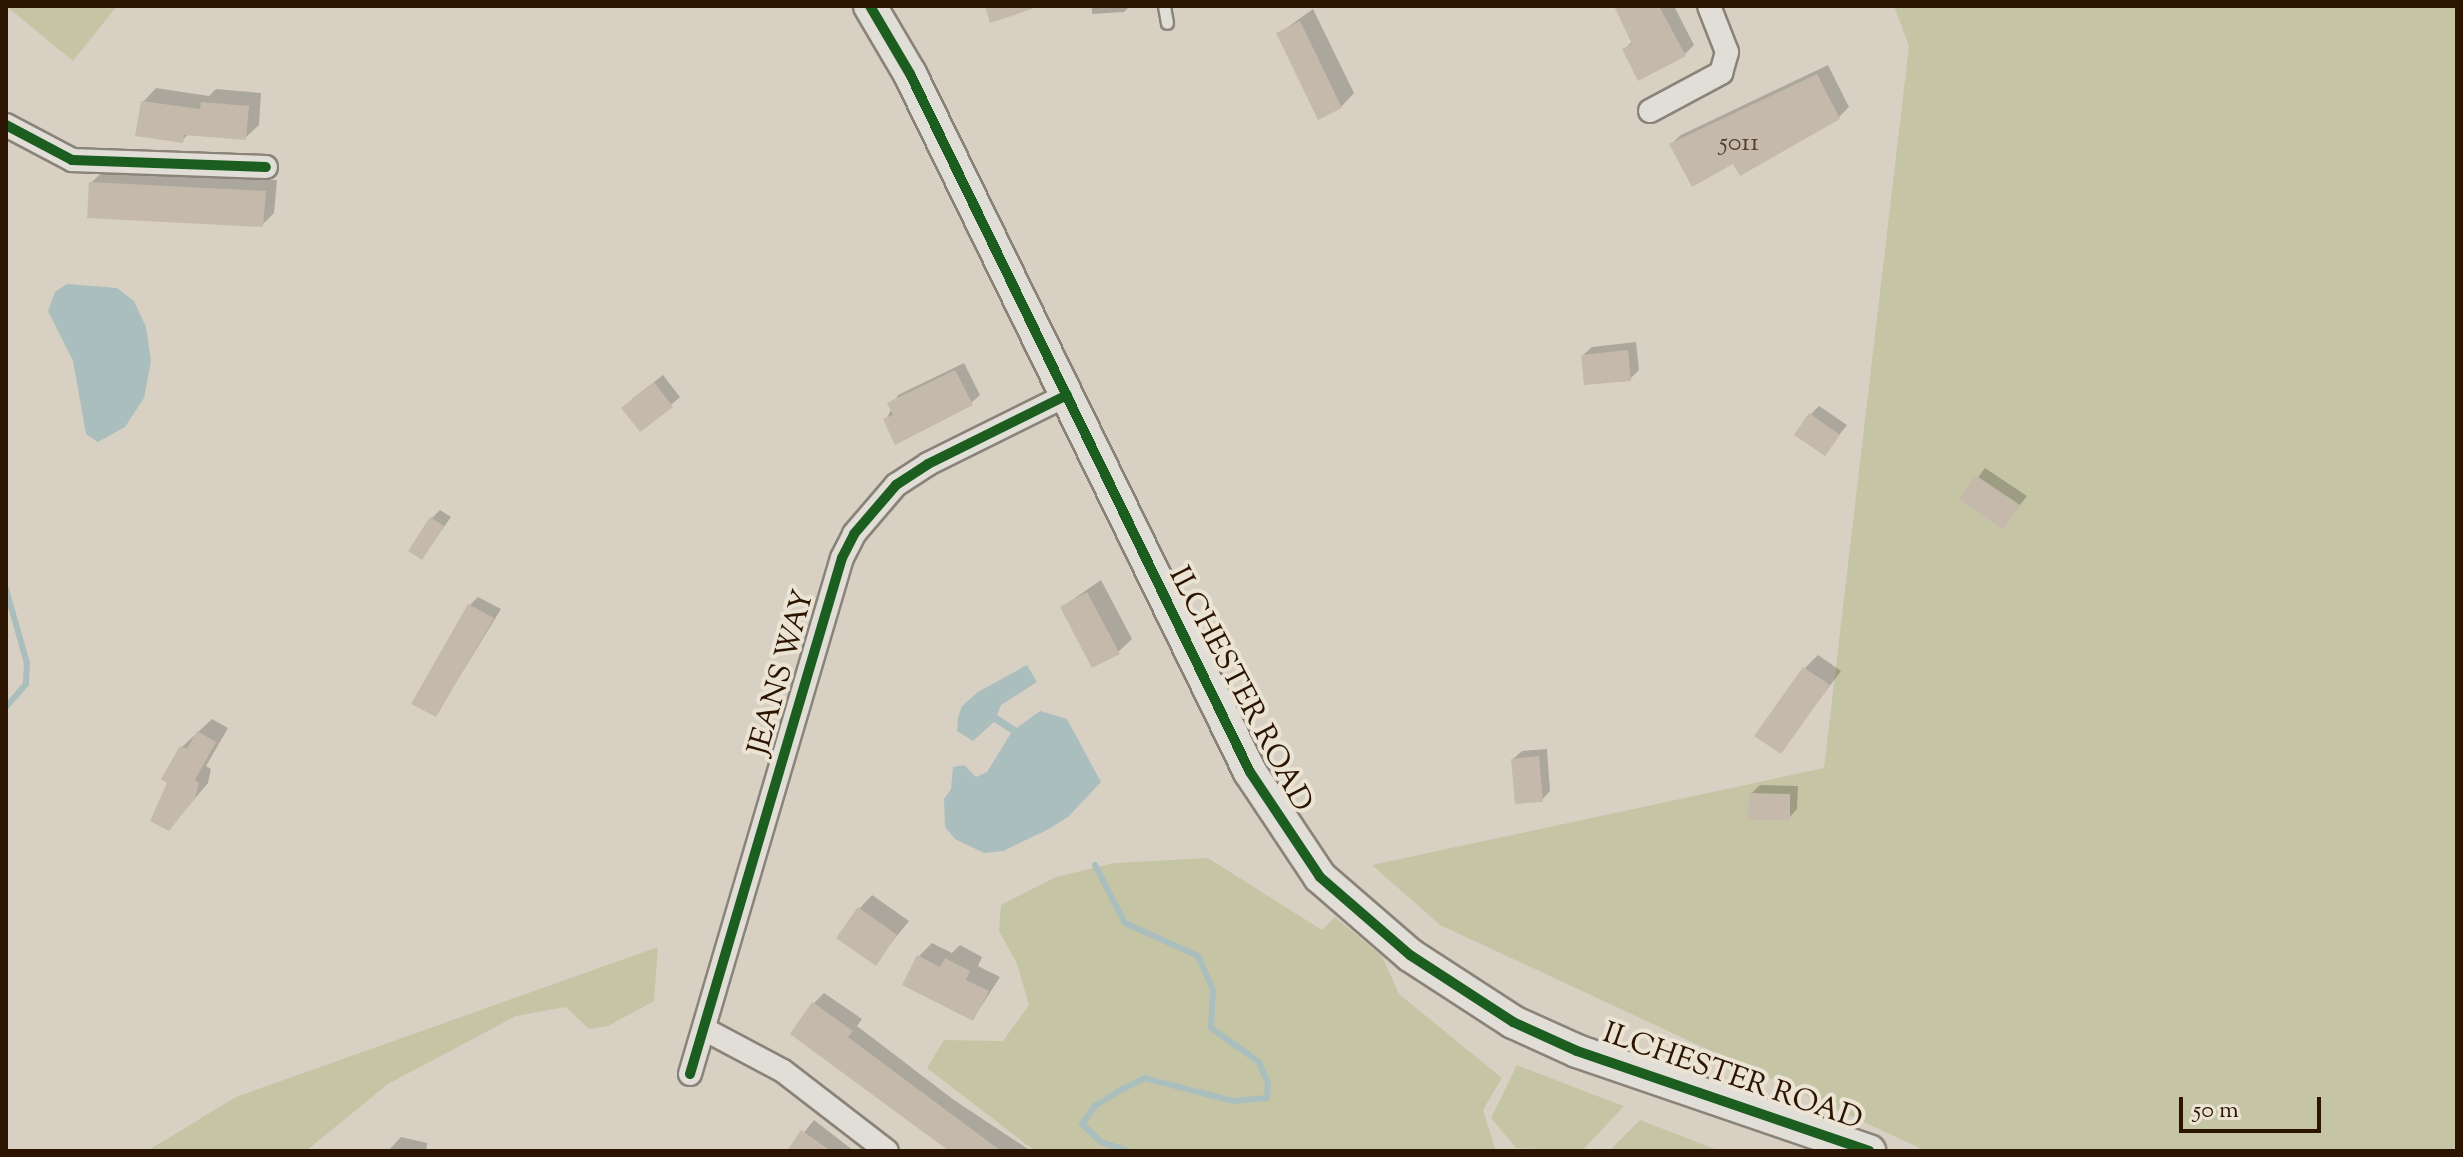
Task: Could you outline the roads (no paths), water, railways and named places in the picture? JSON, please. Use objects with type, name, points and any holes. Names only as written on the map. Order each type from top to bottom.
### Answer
[{"type":"street","name":"ILCHESTER ROAD","points":[[870,6],[910,74],[1250,772],[1320,877],[1360,915],[1410,955],[1513,1022],[1577,1051],[1869,1151]]},
{"type":"street","points":[[1650,111],[1721,73],[1727,52],[1709,6]]},
{"type":"street","points":[[6,125],[72,160],[266,167]]},
{"type":"street","name":"JEANS WAY","points":[[690,1074],[842,558],[854,534],[896,485],[928,464],[1067,395]]},
{"type":"street","points":[[704,1029],[783,1071],[887,1151]]},
{"type":"lane","points":[[1164,6],[1167,23]]},
{"type":"waterway","points":[[6,589],[27,663],[26,684],[6,707]]},
{"type":"waterway","points":[[1095,865],[1125,923],[1198,956],[1213,989],[1211,1028],[1259,1062],[1268,1083],[1267,1098],[1233,1101],[1145,1078],[1122,1089],[1095,1106],[1082,1124],[1101,1142],[1128,1151]]}]
